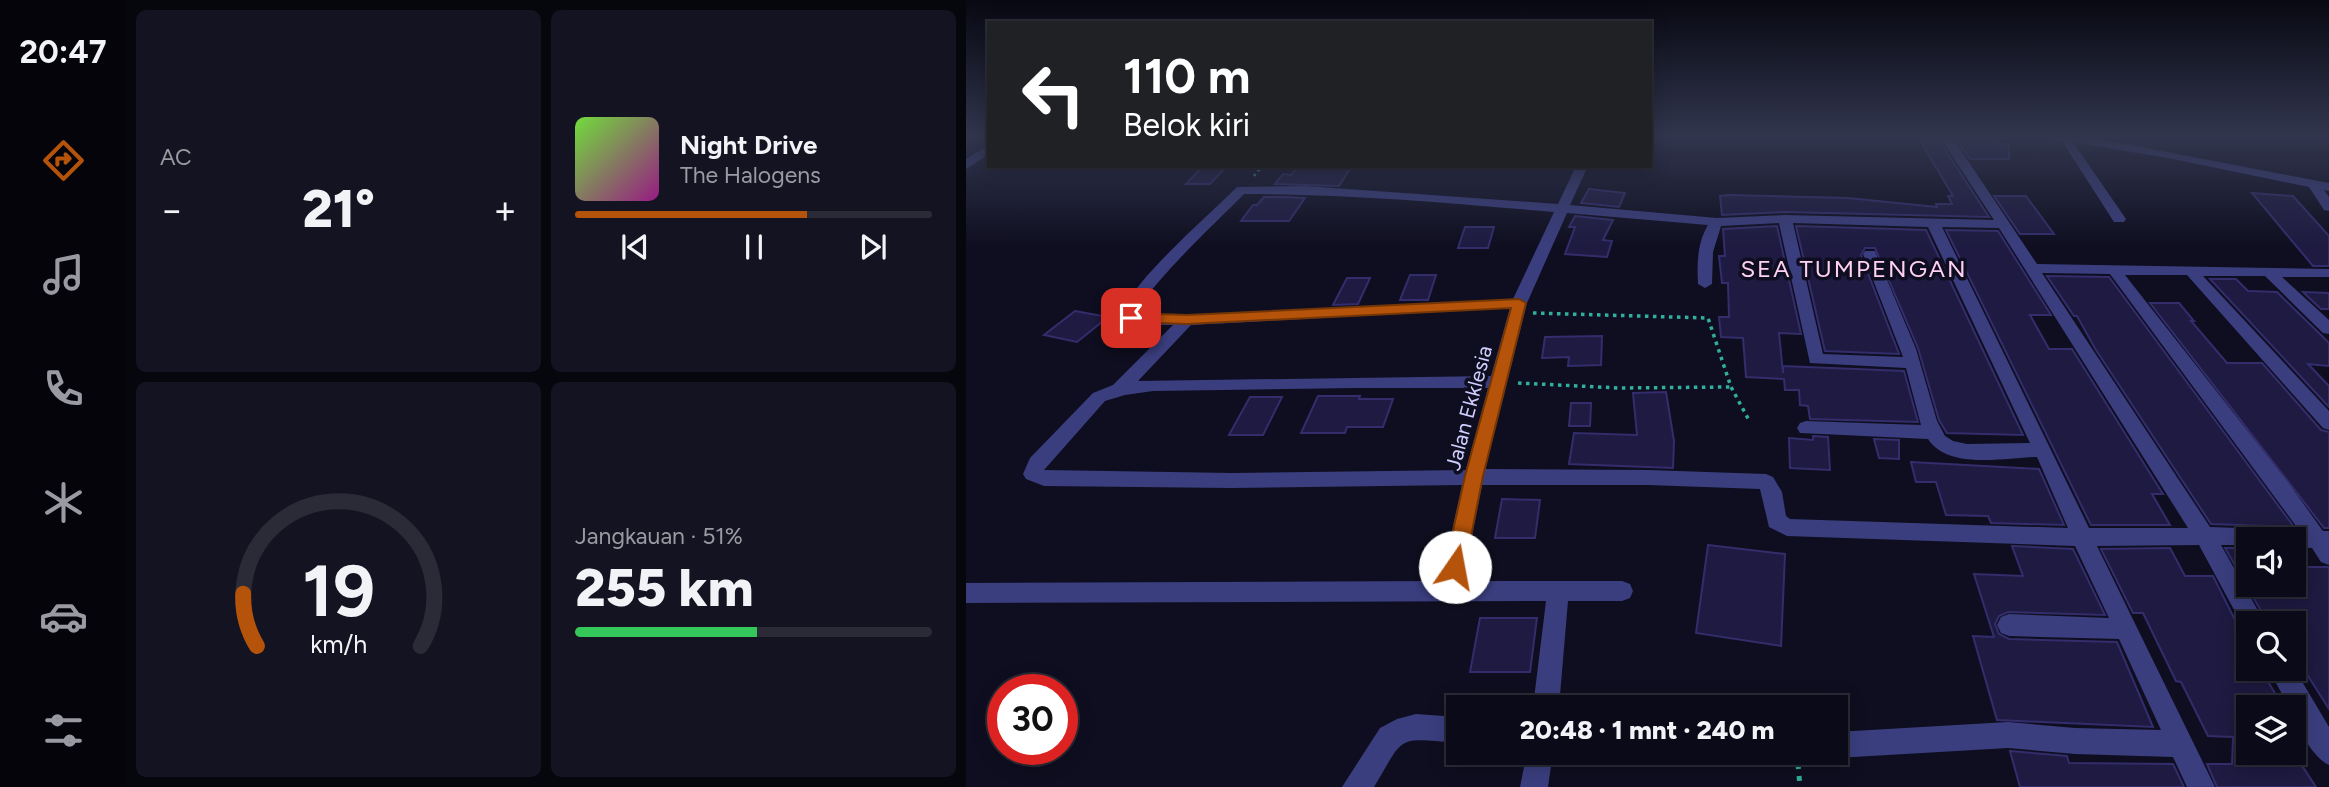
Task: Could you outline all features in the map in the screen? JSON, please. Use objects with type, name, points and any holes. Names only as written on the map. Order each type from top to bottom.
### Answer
[{"type":"street","name":"Jalan Ekklesia","points":[[1450,590],[1474,476],[1518,308],[1579,174]]},
{"type":"street","points":[[1970,174],[2205,537],[2246,611]]},
{"type":"street","points":[[2089,174],[2119,219]]},
{"type":"street","points":[[2259,174],[2329,187]]},
{"type":"street","points":[[2315,186],[2329,207]]},
{"type":"street","points":[[1518,308],[1187,320],[1136,320],[1131,318],[1129,312],[1135,300],[1157,275],[1241,190],[1339,191],[1564,207],[1717,222],[1785,219],[2003,224]]},
{"type":"street","points":[[1785,219],[1816,359],[1913,363]]},
{"type":"street","points":[[1705,284],[1709,239],[1717,222]]},
{"type":"street","points":[[1933,223],[2201,787]]},
{"type":"street","points":[[1870,254],[1878,282],[1913,363],[1933,432],[1942,445],[1961,450],[2041,450]]},
{"type":"street","points":[[2033,268],[2329,273]]},
{"type":"street","points":[[2114,270],[2323,539],[2329,556]]},
{"type":"street","points":[[2190,270],[2329,423]]},
{"type":"street","points":[[2269,272],[2329,329]]},
{"type":"street","points":[[1120,389],[1187,320]]},
{"type":"street","points":[[1498,382],[1365,381],[1120,389],[1099,397],[1038,463],[1033,474],[1044,478],[1290,480],[1474,476],[1688,477],[1766,482],[1772,492],[1776,521],[1787,527],[2082,537],[2323,539]]},
{"type":"street","points":[[1806,428],[1933,432]]},
{"type":"street","points":[[966,593],[1622,591]]},
{"type":"street","points":[[1547,695],[1558,592]]},
{"type":"street","points":[[2008,625],[2126,629]]},
{"type":"street","points":[[2288,681],[2329,752]]},
{"type":"street","points":[[1356,787],[1394,731],[1404,727],[1446,729]]},
{"type":"street","points":[[1848,744],[2008,735],[2075,741],[2181,744]]},
{"type":"street","points":[[1534,787],[1538,765]]},
{"type":"path","points":[[1518,308],[1708,318],[1731,387],[1750,422]]},
{"type":"path","points":[[1498,382],[1619,388],[1731,387]]},
{"type":"path","points":[[1798,765],[1800,787]]},
{"type":"building","points":[[1196,174],[1220,174],[1210,184],[1186,184]]},
{"type":"building","points":[[1283,174],[1347,174],[1339,186],[1275,184]]},
{"type":"building","points":[[1940,174],[1961,174],[1989,217],[1785,212],[1722,215],[1720,196],[1848,198],[1937,207],[1936,204],[1952,204],[1948,196],[1953,196]]},
{"type":"building","points":[[1589,189],[1625,193],[1619,207],[1581,203]]},
{"type":"building","points":[[2252,193],[2293,196],[2329,236],[2329,266],[2313,266]]},
{"type":"building","points":[[1994,196],[2026,196],[2054,234],[2020,234]]},
{"type":"building","points":[[1264,197],[1305,198],[1289,221],[1241,221],[1253,205],[1257,205]]},
{"type":"building","points":[[1575,216],[1613,220],[1603,240],[1612,241],[1607,257],[1565,254],[1575,227],[1569,227]]},
{"type":"building","points":[[1777,226],[1801,334],[1779,333],[1783,373],[1783,366],[1904,371],[1918,422],[1810,419],[1808,406],[1800,405],[1799,390],[1785,390],[1784,379],[1746,377],[1743,338],[1721,337],[1719,317],[1729,317],[1728,283],[1722,283],[1719,256],[1725,256],[1723,229]]},
{"type":"building","points":[[1796,226],[1926,230],[2023,435],[1947,433],[1939,420],[1918,348],[1875,248],[1865,248],[1861,255],[1899,354],[1825,351]]},
{"type":"building","points":[[1465,227],[1494,227],[1488,248],[1458,248]]},
{"type":"building","points":[[1946,230],[1998,231],[2051,315],[2030,315],[2049,349],[2072,349],[2163,494],[2152,494],[2170,525],[2091,525]]},
{"type":"building","points":[[1410,275],[1436,275],[1428,300],[1400,300]]},
{"type":"building","points":[[2047,276],[2109,277],[2294,527],[2211,524],[2096,350],[2077,316],[2074,316]]},
{"type":"building","points":[[1347,278],[1370,278],[1358,304],[1333,305]]},
{"type":"building","points":[[2210,279],[2236,279],[2248,291],[2277,292],[2329,343],[2329,366],[2308,364],[2329,386],[2329,407]]},
{"type":"building","points":[[2303,292],[2329,293],[2329,309],[2321,309]]},
{"type":"building","points":[[2150,303],[2179,303],[2227,363],[2262,363],[2321,430],[2329,432],[2329,528],[2324,528]]},
{"type":"building","points":[[1075,311],[1108,317],[1077,342],[1044,335]]},
{"type":"building","points":[[1602,336],[1601,365],[1568,366],[1569,357],[1542,358],[1545,337]]},
{"type":"building","points":[[1666,392],[1674,441],[1673,468],[1569,464],[1574,433],[1637,435],[1633,393]]},
{"type":"building","points":[[1318,396],[1393,399],[1383,427],[1347,427],[1345,433],[1301,433]]},
{"type":"building","points":[[1250,397],[1282,397],[1263,435],[1229,435]]},
{"type":"building","points":[[1571,403],[1591,403],[1590,426],[1569,426]]},
{"type":"building","points":[[1813,436],[1828,437],[1830,470],[1790,468],[1789,438],[1813,440]]},
{"type":"building","points":[[1874,439],[1899,440],[1899,459],[1879,458]]},
{"type":"building","points":[[1911,462],[2039,469],[2064,525],[1991,523],[1988,516],[1946,515],[1936,482],[1916,482]]},
{"type":"building","points":[[1502,499],[1540,500],[1535,538],[1495,538]]},
{"type":"building","points":[[1708,545],[1785,554],[1781,646],[1696,633]]},
{"type":"building","points":[[2012,546],[2073,549],[2105,615],[2008,612],[1999,616],[1995,624],[1999,634],[2009,639],[2117,642],[2153,727],[1997,720],[1973,636],[1994,637],[1974,574],[2023,576]]},
{"type":"building","points":[[2170,548],[2185,576],[2213,576],[2236,622],[2236,681],[2268,681],[2276,695],[2236,695],[2236,765],[2302,765],[2316,787],[2217,787],[2207,764],[2232,764],[2233,737],[2208,736],[2181,682],[2176,681],[2143,613],[2133,613],[2101,549]]},
{"type":"building","points":[[2225,548],[2236,548],[2236,567]]},
{"type":"building","points":[[2306,567],[2329,567],[2329,709],[2306,673],[2306,611],[2261,611],[2253,597],[2306,597]]},
{"type":"building","points":[[1480,618],[1537,618],[1530,672],[1470,672]]},
{"type":"building","points":[[2010,751],[2067,756],[2069,763],[2173,764],[2184,787],[2020,787]]},
{"type":"district","name":"SEA TUMPENGAN","points":[[1854,269]]},
{"type":"route","points":[[1131,318],[1187,320],[1519,303],[1474,476],[1455,567]]}]
